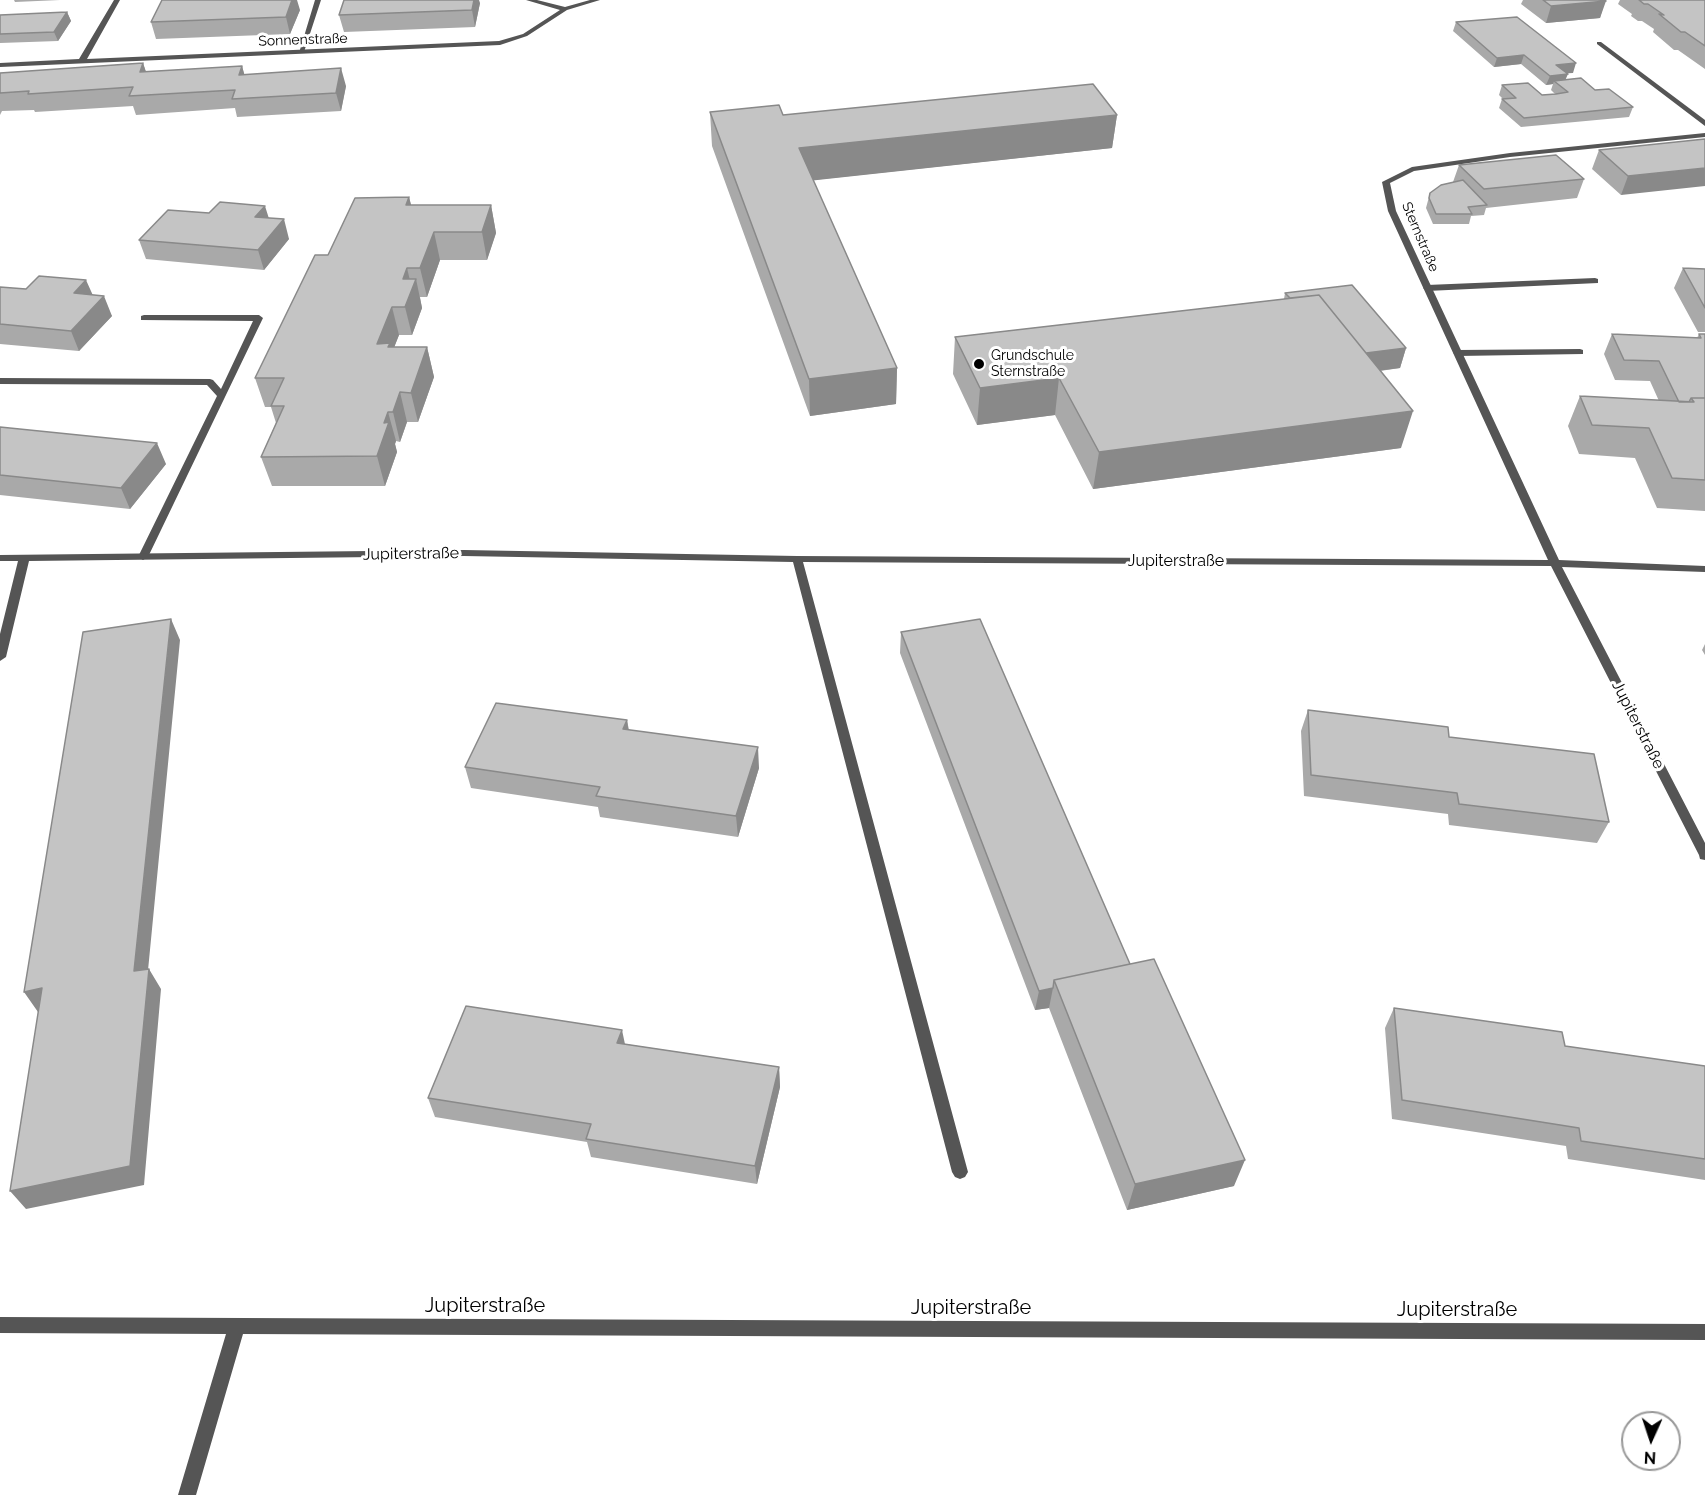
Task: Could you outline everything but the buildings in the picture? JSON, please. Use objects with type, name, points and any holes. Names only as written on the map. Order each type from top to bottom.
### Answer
[{"type":"street","points":[[82,61],[117,0]]},
{"type":"street","points":[[301,52],[318,0]]},
{"type":"street","points":[[529,0],[565,9]]},
{"type":"street","name":"Sonnenstraße","points":[[0,65],[500,43],[525,35],[565,9],[597,0]]},
{"type":"street","points":[[1599,43],[1705,124]]},
{"type":"street","name":"Sternstraße","points":[[1555,562],[1392,212],[1386,182],[1412,169],[1510,155],[1705,135]]},
{"type":"street","points":[[1427,288],[1595,281]]},
{"type":"street","points":[[143,557],[259,318],[144,318]]},
{"type":"street","points":[[1458,353],[1581,352]]},
{"type":"street","points":[[0,381],[210,382],[222,396]]},
{"type":"street","name":"Jupiterstraße","points":[[0,558],[464,553],[797,559],[1555,562],[1705,569]]},
{"type":"street","points":[[0,657],[24,558]]},
{"type":"street","points":[[797,559],[960,1172]]},
{"type":"street","name":"Jupiterstraße","points":[[1555,562],[1705,855]]},
{"type":"street","name":"Jupiterstraße","points":[[0,1325],[1705,1332]]},
{"type":"street","points":[[187,1495],[237,1326]]},
{"type":"place","name":"Grundschule Sternstraße","points":[[979,364]]}]
